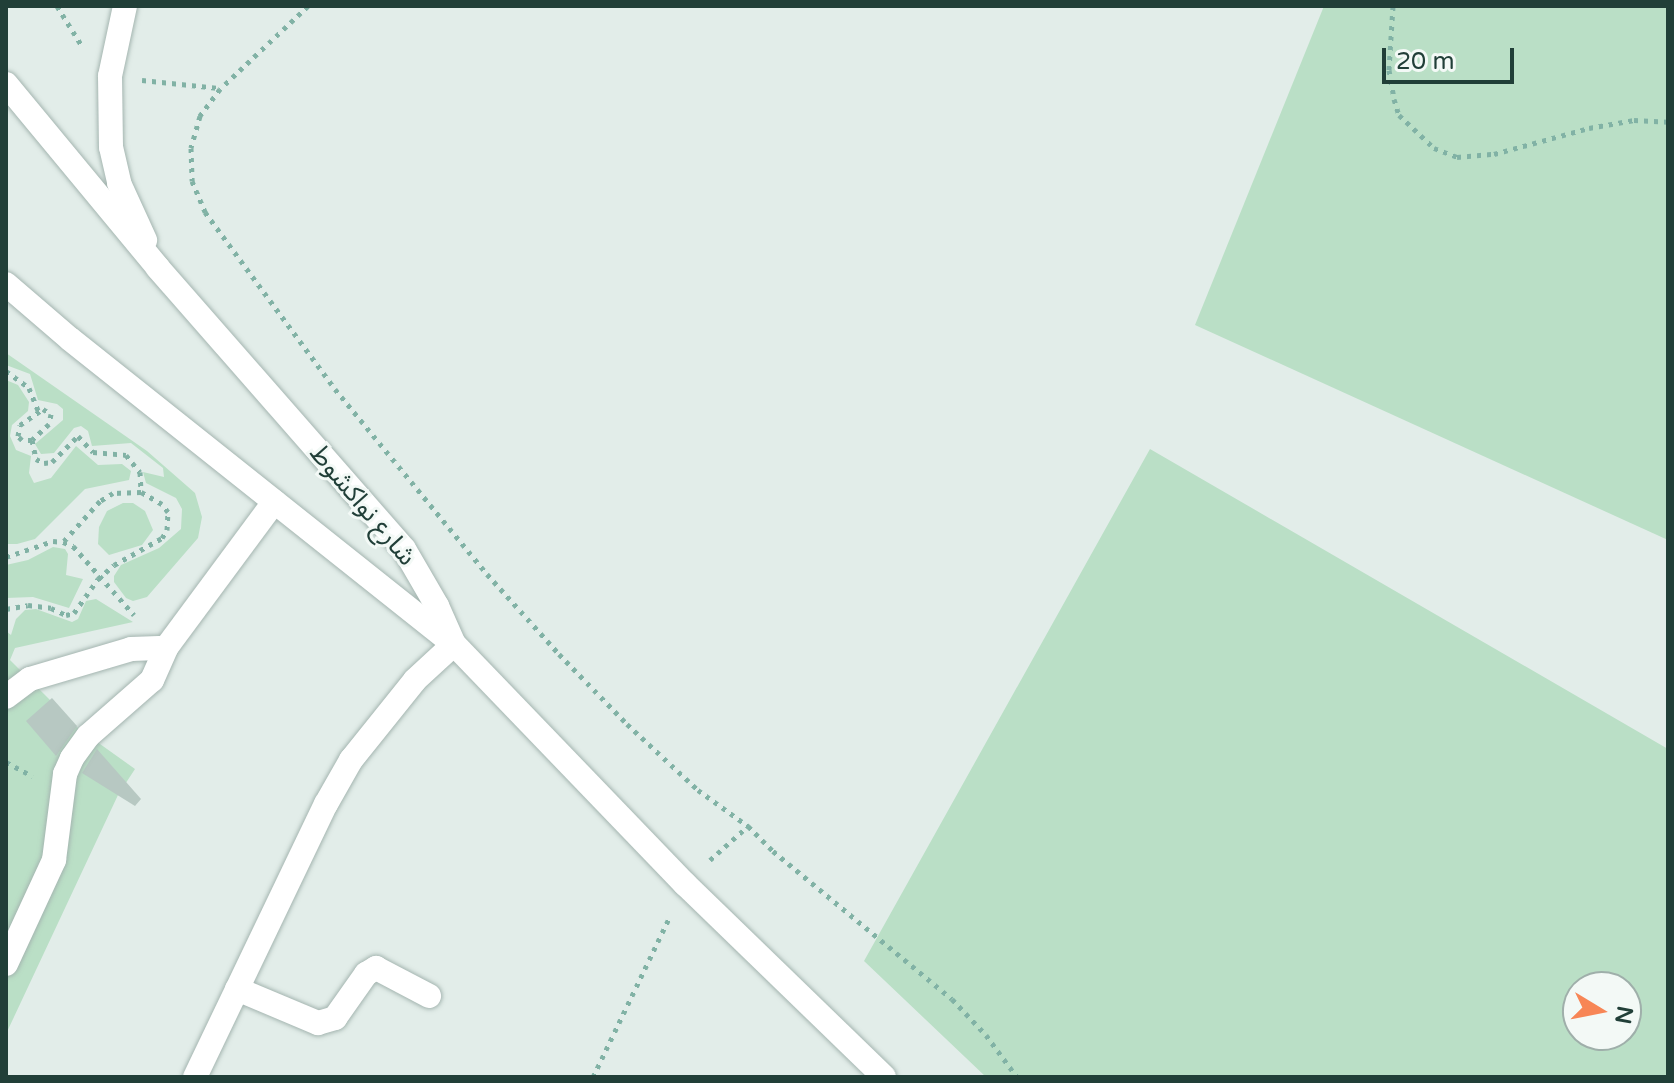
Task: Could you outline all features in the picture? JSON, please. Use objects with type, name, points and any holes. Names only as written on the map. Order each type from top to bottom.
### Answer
[{"type":"street","points":[[125,6],[110,76],[111,147],[119,183],[158,268]]},
{"type":"street","name":"شارع نواكشوط","points":[[6,84],[158,268],[404,549],[437,606],[454,644]]},
{"type":"street","name":"شارع نواكشوط","points":[[6,284],[70,339],[454,644]]},
{"type":"street","points":[[6,307],[70,339]]},
{"type":"street","points":[[6,964],[54,860],[65,774],[72,758],[88,736],[152,680],[166,648],[274,502]]},
{"type":"street","points":[[195,1077],[326,804],[351,760],[415,680],[454,644],[685,884],[884,1077]]},
{"type":"street","points":[[6,697],[30,679],[131,649],[166,648]]},
{"type":"street","points":[[237,989],[318,1023],[335,1018],[366,974],[376,968],[429,996]]},
{"type":"path","points":[[57,6],[99,75],[220,89]]},
{"type":"path","points":[[308,6],[220,89],[200,116],[191,148],[192,181],[205,212],[335,389],[487,574],[627,724],[698,790],[748,826],[773,851],[952,999],[986,1035],[1017,1077]]},
{"type":"path","points":[[1393,6],[1389,70],[1394,99],[1399,115],[1434,148],[1457,157],[1494,154],[1589,128],[1634,120],[1668,122]]},
{"type":"path","points":[[6,371],[29,388],[38,410]]},
{"type":"path","points":[[38,410],[48,410],[51,419],[32,440],[22,440],[17,430],[38,410]]},
{"type":"path","points":[[32,440],[36,459],[44,463],[52,462],[78,436],[93,452],[126,455],[140,472],[141,492]]},
{"type":"path","points":[[6,609],[40,606],[70,615],[98,579],[126,557],[162,538],[167,530],[168,512],[162,504],[141,492],[113,493],[100,501],[63,542]]},
{"type":"path","points":[[6,557],[53,541],[73,546],[98,579],[166,648]]},
{"type":"path","points":[[593,1077],[685,884],[748,826]]},
{"type":"green space","points":[[1324,6],[1668,6],[1668,540],[1195,325]]},
{"type":"green space","points":[[6,353],[147,451],[195,493],[202,517],[198,538],[147,597],[133,601],[126,598],[114,582],[114,576],[121,565],[159,548],[181,529],[182,509],[176,498],[146,483],[143,472],[164,477],[163,468],[131,443],[92,446],[88,431],[81,426],[74,428],[54,453],[41,454],[35,444],[63,420],[63,409],[57,404],[38,400],[30,374],[6,365]]},
{"type":"green space","points":[[6,380],[18,385],[29,402],[28,411],[12,425],[10,436],[16,450],[31,456],[29,473],[34,483],[51,478],[76,446],[98,465],[122,464],[131,471],[129,480],[85,489],[35,539],[17,544],[6,544]]},
{"type":"green space","points":[[1150,449],[1668,749],[1668,1077],[986,1077],[864,961]]},
{"type":"green space","points":[[123,503],[133,503],[145,511],[153,530],[142,545],[109,555],[98,544],[99,527],[107,511]]},
{"type":"green space","points":[[53,547],[65,549],[68,554],[66,575],[83,579],[69,608],[33,597],[6,598],[6,565],[28,560]]},
{"type":"green space","points":[[96,599],[133,622],[15,648],[10,660],[79,729],[135,769],[118,795],[6,1034],[6,631],[11,635],[16,619],[25,610],[36,609],[72,622],[78,619],[86,601]]},
{"type":"building","points":[[52,698],[77,726],[56,756],[26,721]]},
{"type":"building","points":[[97,749],[141,799],[135,806],[82,773]]}]
